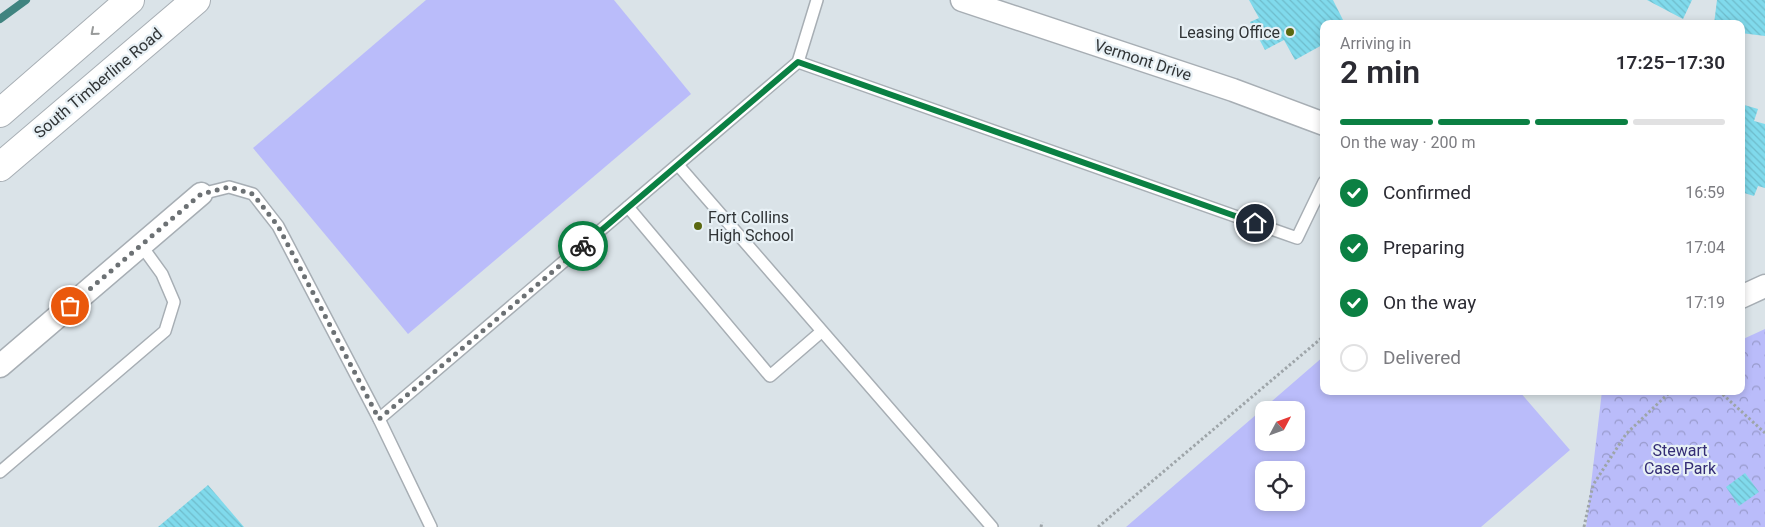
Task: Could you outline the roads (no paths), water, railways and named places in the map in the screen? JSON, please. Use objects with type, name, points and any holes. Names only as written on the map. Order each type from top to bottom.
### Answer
[{"type":"main road","points":[[0,113],[130,0]]},
{"type":"main road","name":"South Timberline Road","points":[[0,167],[196,0]]},
{"type":"street","name":"Vermont Drive","points":[[962,0],[1233,90],[1320,123]]},
{"type":"street","points":[[0,366],[201,194]]},
{"type":"street","points":[[1745,295],[1765,286]]},
{"type":"lane","points":[[379,419],[798,62],[817,0]]},
{"type":"lane","points":[[798,62],[1297,238],[1320,190]]},
{"type":"lane","points":[[678,165],[992,527]]},
{"type":"lane","points":[[201,194],[229,187],[253,194],[278,226],[379,419],[431,527]]},
{"type":"lane","points":[[628,207],[770,376],[821,332]]},
{"type":"lane","points":[[0,472],[165,331],[174,302],[162,274],[141,245]]},
{"type":"waterway","points":[[0,19],[26,0]]},
{"type":"place","name":"Leasing Office","points":[[1290,32]]},
{"type":"place","name":"Fort Collins High School","points":[[698,226]]},
{"type":"park label","name":"Stewart Case Park","points":[[1680,459]]}]
